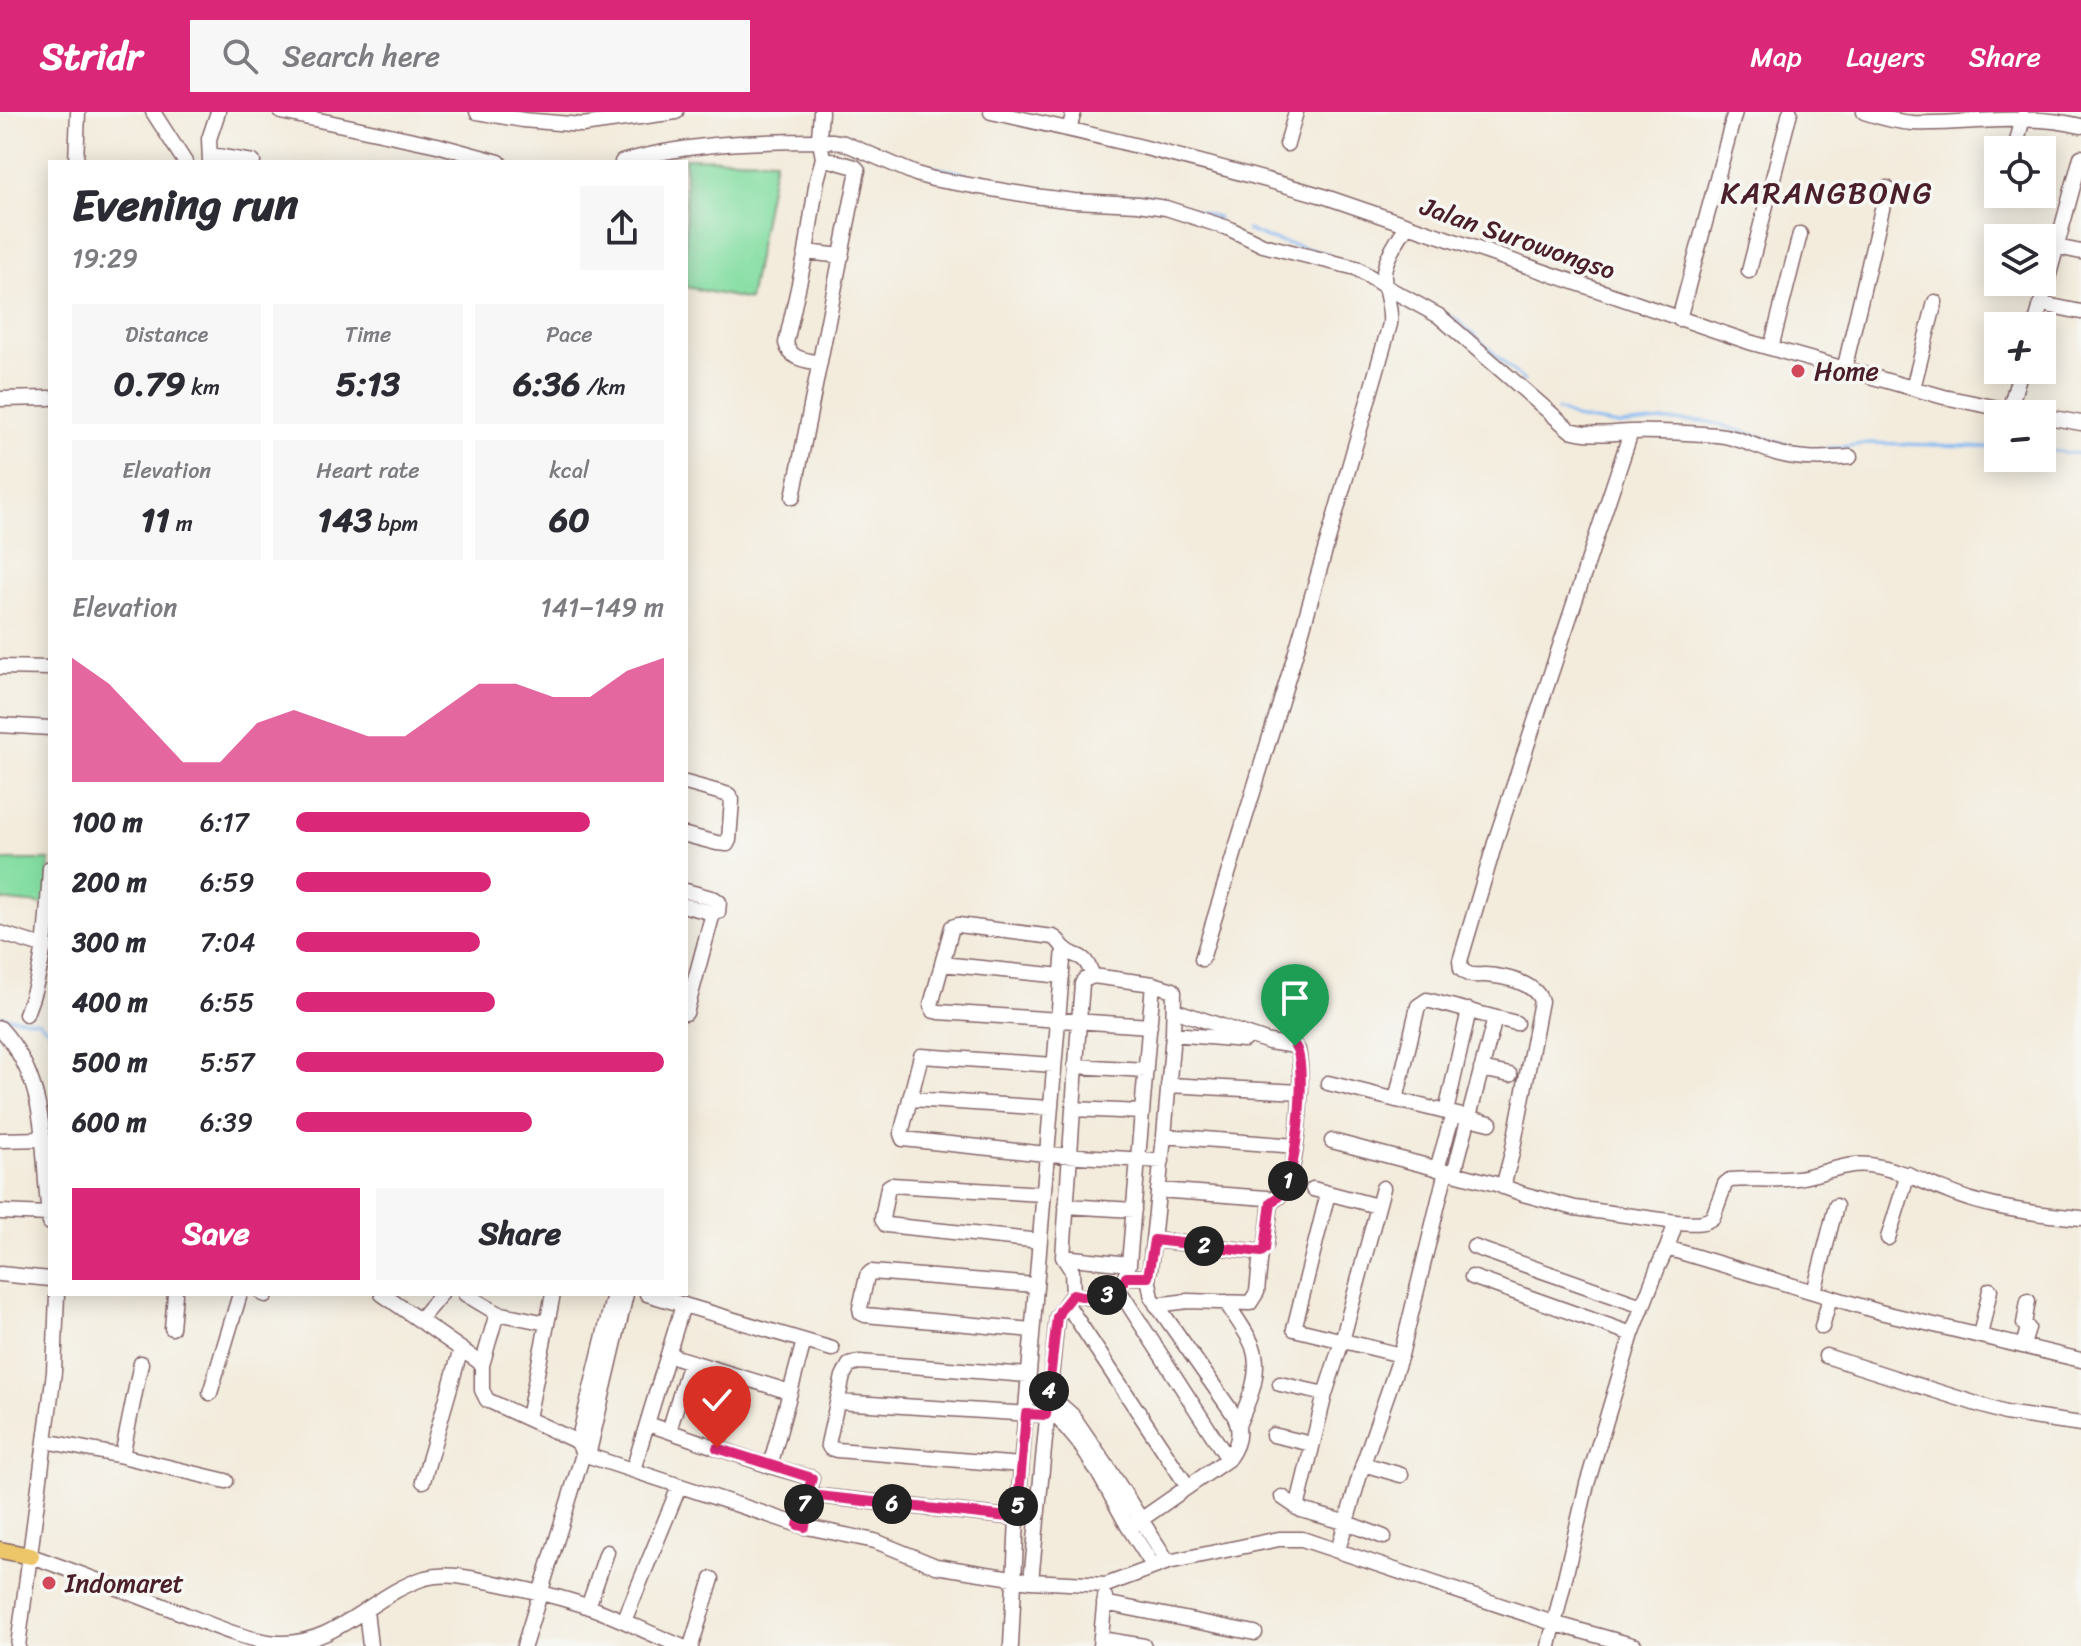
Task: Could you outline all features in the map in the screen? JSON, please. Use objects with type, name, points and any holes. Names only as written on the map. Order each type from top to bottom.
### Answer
[{"type":"main road","points":[[0,1550],[31,1556]]},
{"type":"street","points":[[76,160],[78,112]]},
{"type":"street","points":[[153,112],[184,160]]},
{"type":"street","points":[[218,112],[211,131],[210,158],[232,160]]},
{"type":"street","points":[[281,112],[437,145],[492,160]]},
{"type":"street","points":[[477,112],[523,120],[676,112]]},
{"type":"street","name":"Jalan Surowongso","points":[[991,112],[1069,129],[1323,196],[1679,319],[1844,370],[1984,406]]},
{"type":"street","points":[[1069,129],[1074,112]]},
{"type":"street","points":[[1287,144],[1296,112]]},
{"type":"street","points":[[1679,319],[1735,112]]},
{"type":"street","points":[[1749,271],[1790,112]]},
{"type":"street","points":[[1864,112],[1909,123],[2058,116],[2081,126]]},
{"type":"street","points":[[2018,136],[2023,117]]},
{"type":"street","points":[[820,129],[823,158],[786,343],[799,359],[820,363]]},
{"type":"street","points":[[630,160],[820,129],[844,143],[933,179],[1074,201],[1166,208],[1228,228],[1263,245],[1356,268],[1385,280],[1439,316],[1564,427],[1584,434],[1602,435],[1715,435],[1740,439],[1776,453],[1803,458],[1850,457]]},
{"type":"street","points":[[166,160],[175,145]]},
{"type":"street","points":[[2039,312],[2076,193],[2081,157]]},
{"type":"street","points":[[793,497],[858,169],[823,158]]},
{"type":"street","points":[[1844,370],[1887,188]]},
{"type":"street","points":[[1202,959],[1295,655],[1390,324],[1386,262],[1407,225]]},
{"type":"street","points":[[1771,348],[1800,234]]},
{"type":"street","points":[[2057,247],[2081,252]]},
{"type":"street","points":[[806,252],[842,256]]},
{"type":"street","points":[[1913,388],[1935,302]]},
{"type":"street","points":[[2042,304],[2081,312]]},
{"type":"street","points":[[0,399],[48,398]]},
{"type":"street","points":[[2056,419],[2081,423]]},
{"type":"street","points":[[1503,1187],[1541,1001],[1532,988],[1507,979],[1468,975],[1461,969],[1460,961],[1497,836],[1631,436]]},
{"type":"street","points":[[0,667],[48,668]]},
{"type":"street","points":[[0,725],[48,728]]},
{"type":"street","points":[[688,784],[729,795],[732,800],[727,844],[688,835]]},
{"type":"street","points":[[688,892],[717,900],[720,906],[719,911],[713,913],[688,907]]},
{"type":"street","points":[[26,1014],[44,973],[48,900]]},
{"type":"street","points":[[688,999],[693,965],[713,913]]},
{"type":"street","points":[[1011,1646],[1026,1399],[1040,1241],[1046,1154],[1050,1108],[1058,1021],[1062,976],[1064,948],[1059,939],[1045,934],[958,925],[952,927],[931,1005],[934,1011],[1058,1021],[1150,1026]]},
{"type":"street","points":[[0,933],[45,947]]},
{"type":"street","points":[[1064,948],[1084,957],[1093,976]]},
{"type":"street","points":[[942,964],[1062,976]]},
{"type":"street","points":[[1031,1581],[1057,1317],[1070,1299],[1072,1271],[1063,1257],[1082,984],[1093,976],[1174,990],[1162,1161],[1148,1277],[1150,1293],[1239,1423]]},
{"type":"street","points":[[1153,984],[1134,1210],[1124,1277],[1228,1459]]},
{"type":"street","points":[[1396,1100],[1418,1006],[1423,1001],[1516,1023]]},
{"type":"street","points":[[1174,1010],[1269,1042]]},
{"type":"street","points":[[1446,1171],[1450,1113],[1469,1010]]},
{"type":"street","points":[[1338,1550],[1344,1522],[1401,1355],[1446,1171],[1468,1117],[1495,1018]]},
{"type":"street","points":[[0,1028],[32,1080],[44,1139],[48,1203]]},
{"type":"street","points":[[1156,1305],[1173,1301],[1250,1303],[1255,1298],[1271,1202],[1287,1186],[1296,1146],[1301,1092],[1298,1050],[1295,1046],[1173,1034]]},
{"type":"street","points":[[1054,1065],[924,1054],[919,1059],[901,1134],[905,1141],[1162,1161]]},
{"type":"street","points":[[1075,1066],[1146,1070]]},
{"type":"street","points":[[1481,1069],[1510,1075]]},
{"type":"street","points":[[1328,1083],[1490,1123]]},
{"type":"street","points":[[1168,1085],[1301,1092]]},
{"type":"street","points":[[911,1099],[1050,1108]]},
{"type":"street","points":[[1073,1109],[1142,1112]]},
{"type":"street","points":[[1164,1136],[1296,1146]]},
{"type":"street","points":[[0,1140],[44,1139]]},
{"type":"street","points":[[1332,1141],[1575,1208],[1676,1222],[1709,1221],[1725,1184],[1730,1180],[1801,1178],[1848,1166],[1866,1165],[1908,1174],[1978,1202],[2046,1215],[2081,1218]]},
{"type":"street","points":[[1888,1238],[1908,1174]]},
{"type":"street","points":[[1040,1241],[886,1225],[882,1219],[891,1185],[1043,1194]]},
{"type":"street","points":[[1297,1508],[1325,1394],[1383,1188]]},
{"type":"street","points":[[1313,1189],[1377,1206]]},
{"type":"street","points":[[1158,1190],[1267,1198],[1271,1202]]},
{"type":"street","points":[[1328,1193],[1293,1328],[1401,1355]]},
{"type":"street","points":[[1066,1206],[1134,1210]]},
{"type":"street","points":[[1814,1292],[1836,1206]]},
{"type":"street","points":[[0,1212],[48,1219]]},
{"type":"street","points":[[1549,1646],[1587,1484],[1632,1334],[1676,1222]]},
{"type":"street","points":[[1154,1240],[1261,1252]]},
{"type":"street","points":[[1474,1247],[1642,1306]]},
{"type":"street","points":[[1667,1248],[1880,1312],[2081,1360]]},
{"type":"street","points":[[1063,1257],[1124,1277],[1148,1277]]},
{"type":"street","points":[[1032,1330],[865,1315],[860,1308],[867,1276],[871,1272],[1035,1285]]},
{"type":"street","points":[[0,1274],[48,1279]]},
{"type":"street","points":[[1070,1299],[1100,1297],[1124,1277]]},
{"type":"street","points":[[1472,1277],[1632,1334]]},
{"type":"street","points":[[1980,1336],[1990,1290]]},
{"type":"street","points":[[18,1646],[54,1372],[57,1296]]},
{"type":"street","points":[[172,1328],[175,1296]]},
{"type":"street","points":[[210,1393],[239,1296]]},
{"type":"street","points":[[385,1296],[482,1365]]},
{"type":"street","points":[[420,1319],[439,1296]]},
{"type":"street","points":[[468,1296],[497,1313],[547,1323]]},
{"type":"street","points":[[528,1418],[553,1296]]},
{"type":"street","points":[[583,1451],[614,1296]]},
{"type":"street","points":[[524,1646],[625,1296]]},
{"type":"street","points":[[654,1296],[832,1349]]},
{"type":"street","points":[[1822,1327],[1830,1297]]},
{"type":"street","points":[[1070,1299],[1188,1487]]},
{"type":"street","points":[[2023,1346],[2028,1327],[2024,1324],[2028,1301]]},
{"type":"street","points":[[1136,1524],[1228,1459],[1236,1449],[1239,1423],[1255,1382],[1255,1357],[1253,1347],[1226,1302]]},
{"type":"street","points":[[633,1470],[683,1305]]},
{"type":"street","points":[[497,1313],[482,1365],[482,1390],[487,1400],[528,1418],[583,1451],[633,1470],[801,1526],[875,1541],[936,1566],[1031,1581],[1106,1585],[1161,1565],[1247,1545],[1302,1539],[1598,1641],[1630,1645]]},
{"type":"street","points":[[770,1466],[804,1341]]},
{"type":"street","points":[[423,1481],[461,1349]]},
{"type":"street","points":[[669,1355],[790,1392]]},
{"type":"street","points":[[1826,1356],[2005,1413],[2081,1424]]},
{"type":"street","points":[[669,1431],[690,1362]]},
{"type":"street","points":[[1021,1465],[832,1449],[828,1444],[845,1370],[849,1365],[859,1362],[1028,1375]]},
{"type":"street","points":[[122,1456],[141,1363]]},
{"type":"street","points":[[717,1448],[739,1377]]},
{"type":"street","points":[[1280,1384],[1325,1394]]},
{"type":"street","points":[[1026,1399],[1047,1408]]},
{"type":"street","points":[[838,1402],[1026,1414],[1063,1407],[1093,1445],[1161,1565]]},
{"type":"street","points":[[648,1424],[812,1478],[801,1526]]},
{"type":"street","points":[[1273,1435],[1312,1444]]},
{"type":"street","points":[[45,1441],[226,1481]]},
{"type":"street","points":[[1363,1464],[1401,1475]]},
{"type":"street","points":[[624,1621],[679,1487]]},
{"type":"street","points":[[801,1526],[808,1507],[819,1496],[1017,1518]]},
{"type":"street","points":[[1282,1497],[1297,1508],[1384,1537]]},
{"type":"street","points":[[588,1607],[607,1552]]},
{"type":"street","points":[[31,1556],[236,1634],[279,1644],[310,1641],[348,1625],[401,1587],[443,1574],[540,1592],[588,1607],[681,1646]]},
{"type":"street","points":[[691,1646],[712,1579]]},
{"type":"street","points":[[1106,1585],[1101,1643],[1144,1646]]},
{"type":"street","points":[[1104,1603],[1255,1633]]},
{"type":"street","points":[[366,1610],[370,1646]]},
{"type":"green space","points":[[685,158],[775,160],[749,300],[688,287],[688,160]]},
{"type":"green space","points":[[0,860],[48,860],[48,905],[0,900]]},
{"type":"waterway","points":[[823,132],[846,135],[858,142]]},
{"type":"waterway","points":[[792,135],[816,133]]},
{"type":"waterway","points":[[887,154],[979,180]]},
{"type":"waterway","points":[[1105,196],[1150,195],[1218,218]]},
{"type":"waterway","points":[[1247,230],[1328,254]]},
{"type":"waterway","points":[[1445,313],[1460,322],[1524,381]]},
{"type":"waterway","points":[[1557,410],[1575,418],[1619,425],[1706,421],[1792,446],[1818,450],[1871,443],[1984,447]]},
{"type":"waterway","points":[[2056,451],[2081,454]]},
{"type":"waterway","points":[[0,1016],[38,1021],[48,1029]]},
{"type":"place","name":"Home","points":[[1798,371]]},
{"type":"place","name":"Indomaret","points":[[49,1583]]},
{"type":"district","name":"KARANGBONG","points":[[1827,193]]},
{"type":"route","points":[[717,1448],[812,1478],[798,1525],[805,1527],[808,1507],[819,1496],[1017,1518],[1026,1414],[1046,1415],[1057,1317],[1073,1294],[1086,1298],[1100,1297],[1119,1290],[1126,1277],[1148,1277],[1154,1240],[1261,1252],[1265,1249],[1271,1202],[1287,1186],[1296,1146],[1301,1092],[1299,1052],[1295,1046]]}]
